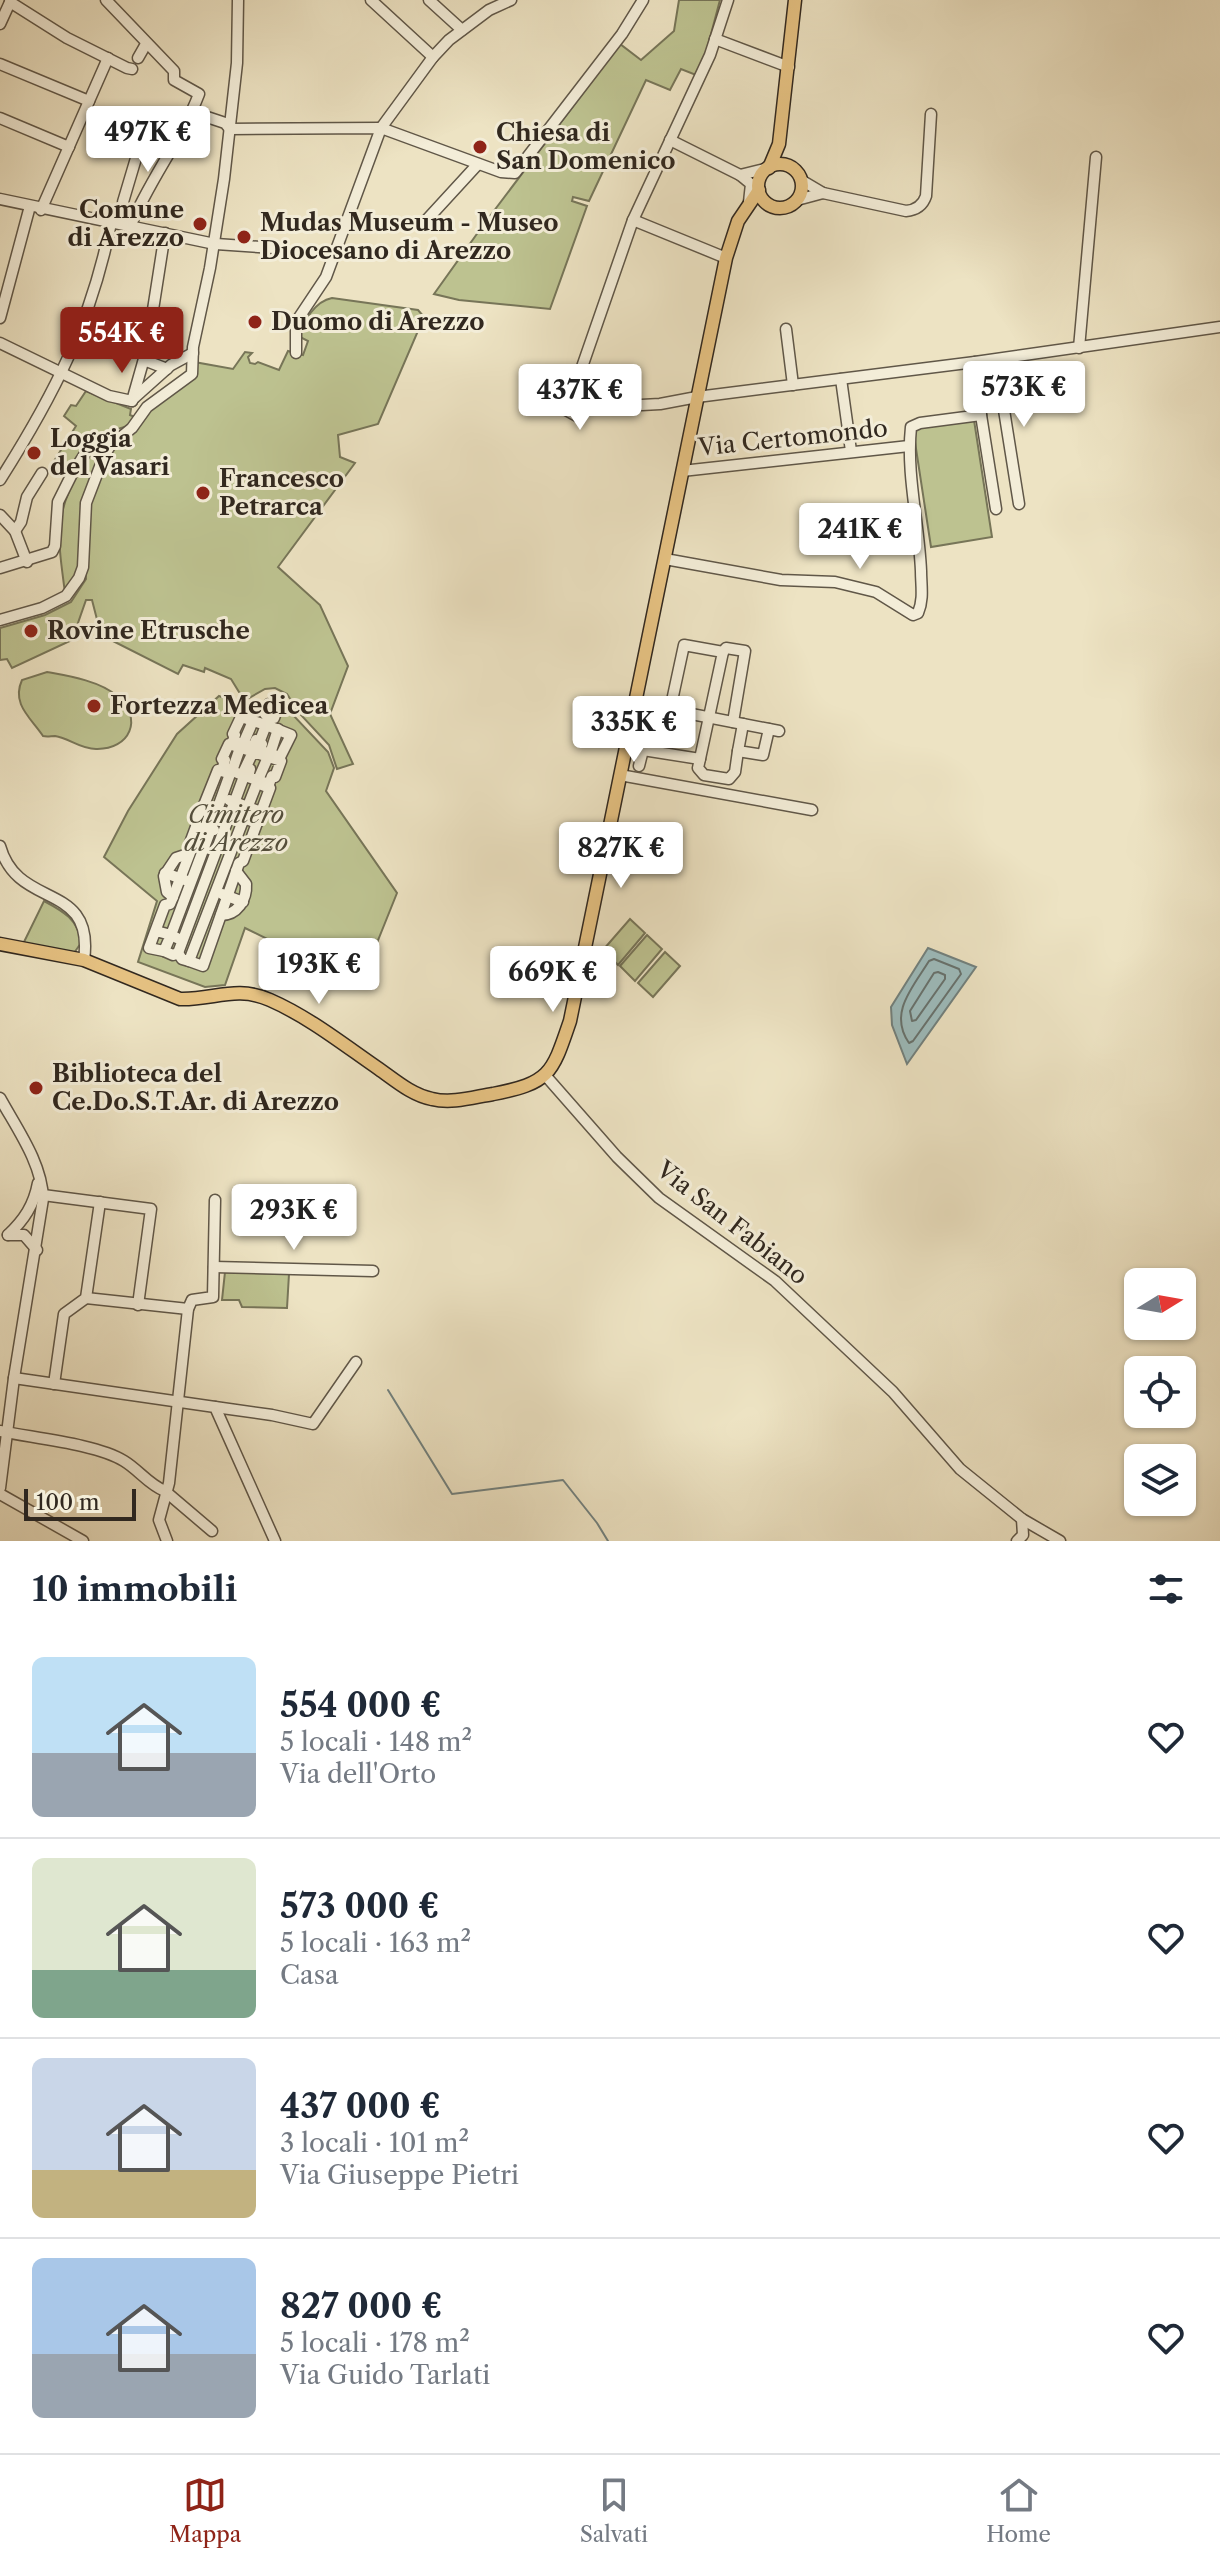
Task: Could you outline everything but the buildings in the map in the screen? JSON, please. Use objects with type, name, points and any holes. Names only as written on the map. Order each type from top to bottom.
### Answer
[{"type":"main road","points":[[0,944],[84,960],[180,999],[224,992],[248,992],[271,1000],[314,1024],[408,1089],[435,1100],[472,1098],[528,1087],[545,1075],[559,1055],[569,1023],[726,258],[735,228],[779,144],[795,0]]},
{"type":"main road","points":[[746,210],[768,204],[787,207],[801,194],[801,180],[789,167],[779,144]]},
{"type":"main road","points":[[769,168],[789,167]]},
{"type":"main road","points":[[755,187],[768,204]]},
{"type":"main road","points":[[582,961],[602,895],[611,847],[613,810]]},
{"type":"main road","points":[[602,895],[599,894],[606,844]]},
{"type":"street","points":[[106,0],[174,71],[174,80],[199,94],[192,112],[145,192],[130,227]]},
{"type":"street","points":[[0,620],[42,608],[66,596],[79,578],[85,556],[83,524],[86,503],[104,456],[132,428],[147,407],[189,378],[194,368],[193,353],[210,268],[230,129],[237,63],[238,0]]},
{"type":"street","points":[[371,0],[433,57]]},
{"type":"street","points":[[429,0],[462,30]]},
{"type":"street","points":[[296,353],[296,322],[326,277],[381,128],[433,57],[489,10],[510,0]]},
{"type":"street","points":[[230,129],[381,128],[506,173],[518,172],[622,34],[643,0]]},
{"type":"street","points":[[728,0],[715,39],[633,220],[573,393],[564,403],[568,413],[577,416],[586,408],[660,404],[1220,327]]},
{"type":"street","points":[[0,24],[10,1],[67,38],[132,69]]},
{"type":"street","points":[[715,39],[789,67]]},
{"type":"street","points":[[138,58],[146,44]]},
{"type":"street","points":[[0,318],[36,208],[69,147],[108,58]]},
{"type":"street","points":[[0,64],[89,101]]},
{"type":"street","points":[[192,112],[225,123],[230,129]]},
{"type":"street","points":[[801,180],[823,193],[906,211],[919,207],[926,196],[931,114]]},
{"type":"street","points":[[0,118],[69,147]]},
{"type":"street","points":[[0,480],[62,375],[94,295],[142,138]]},
{"type":"street","points":[[670,140],[740,175],[755,187]]},
{"type":"street","points":[[1079,348],[1096,157]]},
{"type":"street","points":[[422,225],[478,164]]},
{"type":"street","points":[[740,175],[769,168]]},
{"type":"street","points":[[797,200],[823,193]]},
{"type":"street","points":[[0,199],[213,244],[274,248]]},
{"type":"street","points":[[633,220],[726,258]]},
{"type":"street","points":[[132,401],[144,360],[165,233]]},
{"type":"street","points":[[786,329],[793,385]]},
{"type":"street","points":[[0,343],[109,396],[132,401]]},
{"type":"street","points":[[132,401],[167,369],[193,353]]},
{"type":"street","points":[[144,360],[167,369]]},
{"type":"street","points":[[975,362],[996,509]]},
{"type":"street","points":[[841,379],[851,451]]},
{"type":"street","points":[[573,393],[584,397],[586,408]]},
{"type":"street","points":[[665,559],[781,580],[835,582],[876,592],[896,607],[913,615],[918,613],[923,590],[909,446],[911,427],[1000,405],[1004,410],[1019,504]]},
{"type":"street","points":[[0,568],[52,552],[58,502],[88,449],[96,441],[120,437]]},
{"type":"street","name":"Via Certomondo","points":[[682,471],[909,446]]},
{"type":"street","points":[[15,531],[21,522],[27,497],[42,473]]},
{"type":"street","points":[[0,515],[15,531],[27,562]]},
{"type":"street","points":[[670,710],[684,645],[723,652]]},
{"type":"street","points":[[726,648],[745,651],[738,751],[735,772],[729,779],[704,775],[698,768],[723,652],[726,648]]},
{"type":"street","points":[[635,703],[774,730],[763,755],[738,751]]},
{"type":"street","points":[[639,766],[652,707]]},
{"type":"street","points":[[241,717],[268,721],[291,735],[280,757],[253,752],[233,741],[241,717]]},
{"type":"street","points":[[231,772],[223,767],[225,760],[222,759],[229,744],[253,747],[268,721]]},
{"type":"street","points":[[258,782],[269,784],[281,761],[259,750],[262,744],[259,741]]},
{"type":"street","points":[[643,750],[700,759]]},
{"type":"street","points":[[178,953],[253,752]]},
{"type":"street","points":[[178,953],[173,955],[149,948],[165,905],[175,903],[190,882],[193,858],[193,845],[190,843],[218,770],[246,773],[270,788],[250,841],[216,892],[189,961]]},
{"type":"street","points":[[164,951],[171,935],[178,878],[211,829],[231,772]]},
{"type":"street","points":[[620,775],[812,810]]},
{"type":"street","points":[[178,953],[182,959],[203,966],[227,896],[236,837],[258,782]]},
{"type":"street","points":[[209,793],[235,802],[245,815]]},
{"type":"street","points":[[204,805],[230,814],[259,817]]},
{"type":"street","points":[[197,823],[250,841]]},
{"type":"street","points":[[0,846],[3,859],[12,873],[75,913],[85,930],[84,960]]},
{"type":"street","points":[[176,858],[193,858],[210,866],[230,871],[246,884],[243,902],[220,918],[193,913],[175,903],[165,885],[165,873],[176,858]]},
{"type":"street","points":[[165,873],[243,902]]},
{"type":"street","points":[[156,931],[208,950]]},
{"type":"street","name":"Via San Fabiano","points":[[545,1075],[617,1157],[659,1198],[775,1281],[893,1392],[960,1469],[1022,1519],[1060,1541]]},
{"type":"street","points":[[0,1098],[40,1174],[43,1195],[37,1250],[4,1432],[0,1488]]},
{"type":"street","points":[[4,1238],[21,1223],[32,1205],[40,1174]]},
{"type":"street","points":[[43,1195],[151,1209],[138,1305]]},
{"type":"street","points":[[167,1541],[159,1520],[169,1483],[188,1309],[192,1300],[213,1297],[215,1200]]},
{"type":"street","points":[[86,1298],[100,1202]]},
{"type":"street","points":[[4,1238],[42,1215]]},
{"type":"street","points":[[4,1238],[24,1235],[37,1250]]},
{"type":"street","points":[[214,1267],[373,1271]]},
{"type":"street","points":[[54,1384],[64,1314],[86,1298],[188,1309]]},
{"type":"street","points":[[14,1378],[272,1415],[313,1424],[356,1362]]},
{"type":"street","points":[[215,1407],[275,1541]]},
{"type":"street","points":[[4,1432],[102,1452],[124,1461],[212,1531]]},
{"type":"street","points":[[0,1494],[83,1541]]},
{"type":"street","points":[[1017,1541],[1023,1535],[1022,1519]]},
{"type":"green space","points":[[679,0],[720,0],[706,53],[696,75],[681,69],[670,90],[646,80],[589,201],[573,197],[572,201],[587,206],[550,309],[459,300],[434,294],[620,44],[641,60],[674,31]]},
{"type":"green space","points":[[332,298],[418,310],[424,317],[378,424],[338,435],[340,457],[355,463],[278,567],[320,605],[348,666],[330,714],[353,764],[337,769],[329,745],[300,714],[287,694],[275,688],[265,689],[249,698],[239,692],[231,679],[205,668],[204,672],[183,665],[178,674],[101,635],[92,600],[86,600],[72,640],[12,668],[7,659],[0,660],[0,628],[45,615],[71,602],[86,579],[83,524],[104,456],[147,407],[189,378],[194,362],[233,369],[245,352],[252,353],[248,357],[250,363],[258,362],[279,370],[288,351],[303,355],[308,341],[300,337],[304,325],[315,307]]},
{"type":"green space","points":[[86,391],[131,409],[130,415],[135,417],[128,426],[93,436],[71,470],[54,461],[76,426],[64,416],[71,405],[76,406]]},
{"type":"green space","points":[[974,420],[992,537],[931,547],[913,429]]},
{"type":"green space","points":[[108,445],[92,473],[81,566],[65,593],[60,545],[61,517],[70,488],[87,460]]},
{"type":"green space","points":[[47,672],[93,683],[117,696],[130,714],[131,723],[125,738],[108,748],[96,749],[60,737],[43,736],[24,710],[19,689],[22,680]]},
{"type":"green space","name":"Cimitero di Arezzo","points":[[219,696],[248,707],[261,704],[294,716],[328,752],[334,768],[326,791],[397,893],[360,985],[245,928],[225,985],[205,987],[138,962],[157,901],[104,857],[128,811],[177,734]]},
{"type":"green space","points":[[44,901],[64,913],[77,928],[81,943],[74,953],[23,944]]},
{"type":"green space","points":[[630,919],[645,933],[618,965],[603,950]]},
{"type":"green space","points":[[647,935],[662,949],[635,981],[620,966]]},
{"type":"green space","points":[[665,952],[680,966],[653,997],[638,983]]},
{"type":"green space","points":[[225,1272],[289,1274],[287,1308],[242,1307],[239,1300],[222,1300]]},
{"type":"water","points":[[928,948],[976,967],[907,1064],[892,1025],[891,1007]]},
{"type":"waterway","points":[[388,1390],[452,1494],[563,1480],[608,1541]]},
{"type":"place","name":"Chiesa di San Domenico","points":[[480,147]]},
{"type":"place","name":"Comune di Arezzo","points":[[200,224]]},
{"type":"place","name":"Mudas Museum - Museo Diocesano di Arezzo","points":[[244,237]]},
{"type":"place","name":"Duomo di Arezzo","points":[[255,322]]},
{"type":"place","name":"Loggia del Vasari","points":[[34,453]]},
{"type":"place","name":"Francesco Petrarca","points":[[203,493]]},
{"type":"place","name":"Rovine Etrusche","points":[[31,631]]},
{"type":"place","name":"Fortezza Medicea","points":[[94,706]]},
{"type":"place","name":"Biblioteca del Ce.Do.S.T.Ar. di Arezzo","points":[[36,1088]]}]
